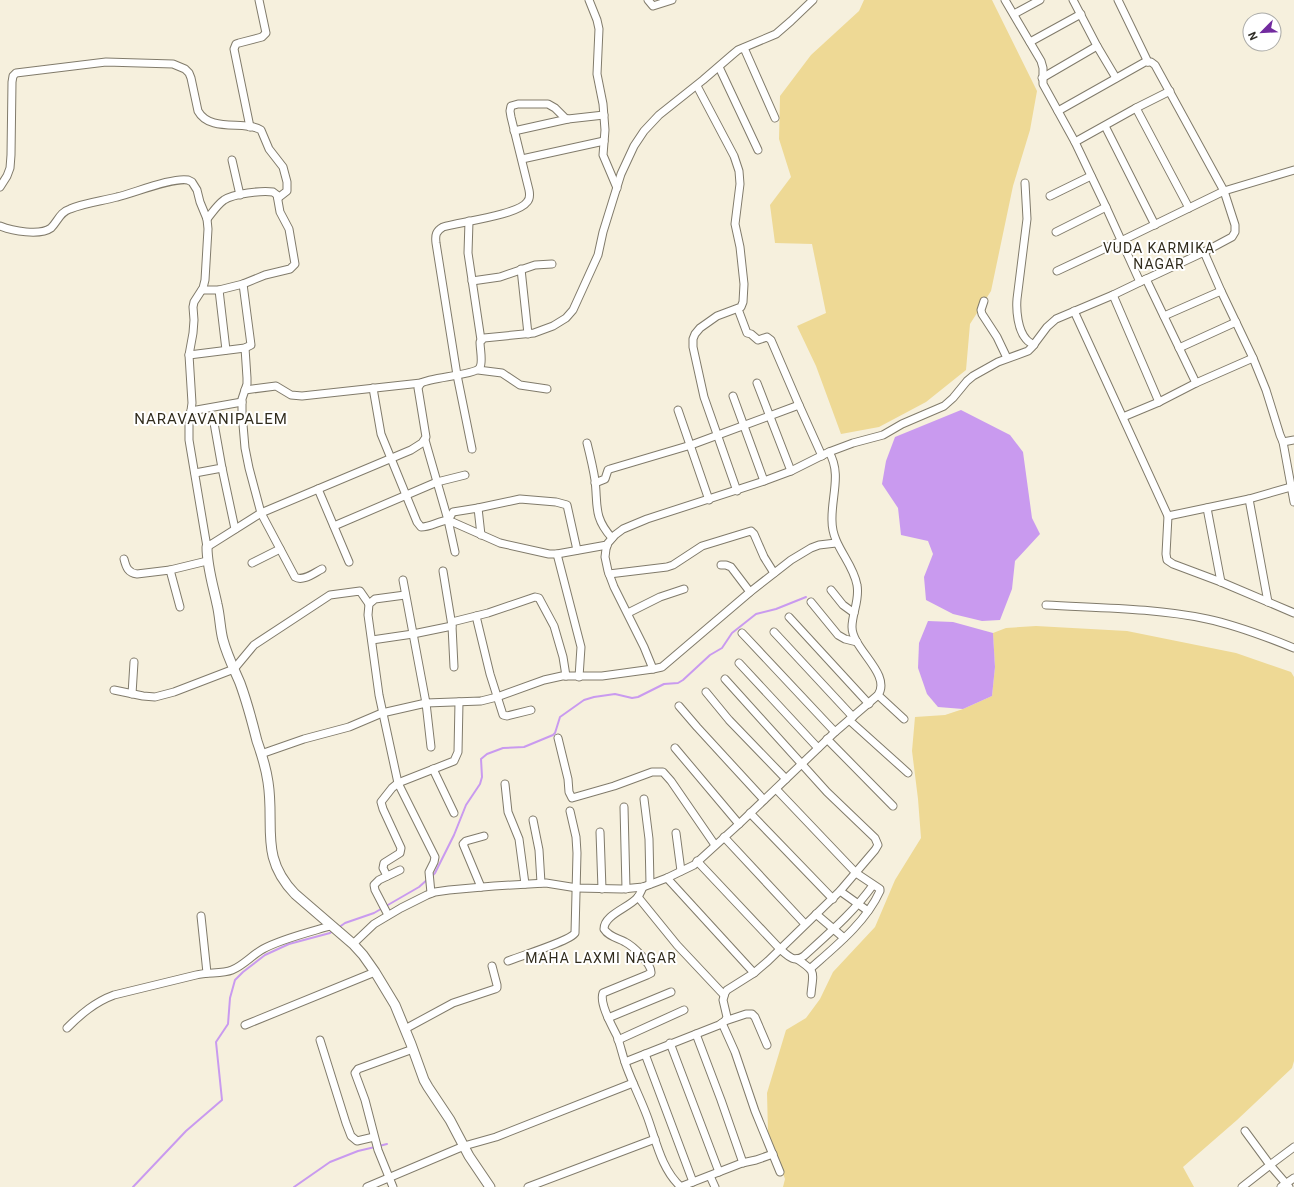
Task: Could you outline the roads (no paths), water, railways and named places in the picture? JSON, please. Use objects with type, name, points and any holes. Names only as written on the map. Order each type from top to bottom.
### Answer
[{"type":"street","points":[[250,126],[234,49],[236,44],[262,37],[266,33],[259,0]]},
{"type":"street","points":[[588,0],[597,20],[599,29],[597,74],[605,130],[602,152],[617,188]]},
{"type":"street","points":[[648,0],[653,6],[672,0]]},
{"type":"street","points":[[481,340],[487,337],[528,334],[542,330],[566,318],[573,310],[598,255],[603,232],[627,158],[644,131],[659,115],[738,50],[776,34],[813,0]]},
{"type":"street","points":[[1005,0],[1042,65],[1042,78],[1045,87],[1075,142],[1121,241],[1164,316],[1196,383]]},
{"type":"street","points":[[1014,14],[1040,0]]},
{"type":"street","points":[[1073,0],[1116,78]]},
{"type":"street","points":[[1118,0],[1148,62]]},
{"type":"street","points":[[1030,42],[1081,14]]},
{"type":"street","points":[[1042,78],[1097,46]]},
{"type":"street","points":[[744,48],[775,118]]},
{"type":"street","points":[[0,187],[10,168],[12,82],[13,76],[16,73],[106,62],[173,64],[185,69],[189,73],[200,115],[204,118],[226,126],[250,126],[260,130],[269,149],[283,167],[287,182],[287,191],[278,198]]},
{"type":"street","points":[[652,669],[644,647],[614,587],[605,557],[607,545],[612,538],[623,529],[636,523],[737,491],[791,471],[825,454],[853,443],[883,435],[902,424],[944,406],[953,398],[966,381],[973,376],[1007,358],[1028,351],[1047,327],[1056,319],[1113,295],[1204,252],[1232,237],[1235,232],[1234,225],[1224,191],[1158,68],[1153,63],[1145,62],[1058,111]]},
{"type":"street","points":[[719,67],[758,150]]},
{"type":"street","points":[[696,86],[734,156],[740,177],[740,191],[735,224],[740,247],[744,284],[743,302],[741,307],[738,309],[717,316],[707,322],[695,334],[693,339],[693,347],[704,397],[737,491]]},
{"type":"street","points":[[1075,142],[1170,91]]},
{"type":"street","points":[[472,449],[457,375],[435,236],[438,229],[443,227],[503,214],[526,204],[530,196],[514,131],[510,111],[511,106],[548,104],[556,108],[568,119]]},
{"type":"street","points":[[1136,108],[1189,208]]},
{"type":"street","points":[[514,131],[568,119],[604,115]]},
{"type":"street","points":[[1105,126],[1155,225]]},
{"type":"street","points":[[522,159],[604,141]]},
{"type":"street","points":[[232,160],[240,195]]},
{"type":"street","points":[[1057,270],[1155,225],[1224,191],[1294,170]]},
{"type":"street","points":[[1050,196],[1091,176]]},
{"type":"street","points":[[0,226],[20,231],[43,231],[50,228],[61,214],[68,209],[120,197],[164,183],[184,179],[192,182],[196,187],[207,219],[208,237],[206,276],[202,290],[193,304],[194,333],[189,355],[192,411],[189,425],[189,440],[208,547],[207,561],[218,605],[222,640],[246,700],[267,775],[270,795],[271,850],[274,862],[286,885],[352,944],[363,955],[375,972],[388,992],[405,1029],[426,1084],[450,1120],[474,1164],[490,1187]]},
{"type":"street","points":[[1025,183],[1027,219],[1017,299],[1017,312],[1023,336],[1027,341],[1034,345]]},
{"type":"street","points":[[202,290],[219,290],[243,284],[265,275],[290,269],[295,264],[289,229],[280,212],[278,198],[272,191],[254,192],[223,201],[207,219]]},
{"type":"street","points":[[1056,232],[1106,207]]},
{"type":"street","points":[[469,221],[468,253],[481,340],[481,363],[478,370]]},
{"type":"street","points":[[1204,252],[1253,358],[1266,390],[1281,440],[1283,442],[1294,502]]},
{"type":"street","points":[[472,281],[500,277],[535,265],[552,264]]},
{"type":"street","points":[[521,269],[528,334]]},
{"type":"street","points":[[189,355],[250,347],[252,344],[243,284]]},
{"type":"street","points":[[219,290],[226,350]]},
{"type":"street","points":[[1164,316],[1221,291]]},
{"type":"street","points":[[1113,295],[1159,402]]},
{"type":"street","points":[[984,301],[981,310],[982,314],[997,337],[1007,358]]},
{"type":"street","points":[[352,944],[374,924],[385,910],[408,904],[431,893],[481,887],[541,883],[577,888],[626,889],[646,885],[667,878],[697,861],[715,846],[835,732],[878,695],[881,689],[880,679],[876,669],[857,642],[852,630],[854,613],[858,601],[858,587],[833,534],[832,520],[836,475],[832,459],[825,454],[799,405],[771,340],[767,337],[758,340],[751,334],[747,333],[738,309]]},
{"type":"street","points":[[1074,312],[1168,516],[1166,557],[1169,562],[1294,613]]},
{"type":"street","points":[[1179,348],[1236,322]]},
{"type":"street","points":[[245,348],[247,384],[242,402],[245,448],[260,514],[297,578],[303,579],[322,569]]},
{"type":"street","points":[[1123,417],[1159,402],[1196,383],[1253,358]]},
{"type":"street","points":[[245,390],[276,386],[291,395],[302,396],[421,383],[475,372],[478,370],[502,373],[520,385],[547,389]]},
{"type":"street","points":[[421,383],[418,388],[426,432],[425,440],[448,520],[455,552]]},
{"type":"street","points":[[757,383],[791,471]]},
{"type":"street","points":[[373,388],[381,434],[407,494],[417,522],[421,527],[423,528],[448,520],[500,543],[545,553],[557,554],[607,545]]},
{"type":"street","points":[[733,396],[764,481]]},
{"type":"street","points":[[192,411],[242,402]]},
{"type":"street","points":[[595,483],[605,479],[610,469],[691,446],[799,405]]},
{"type":"street","points":[[678,410],[709,500]]},
{"type":"street","points":[[214,423],[235,529]]},
{"type":"street","points":[[208,547],[260,514],[391,459],[420,445],[425,440]]},
{"type":"street","points":[[1283,442],[1294,440]]},
{"type":"street","points":[[587,443],[595,483],[597,511],[604,528],[612,538]]},
{"type":"street","points":[[195,473],[222,468]]},
{"type":"street","points":[[334,526],[437,482],[465,475]]},
{"type":"street","points":[[1168,516],[1249,499],[1292,486]]},
{"type":"street","points":[[318,489],[349,562]]},
{"type":"street","points":[[448,520],[454,512],[520,499],[567,504],[577,550]]},
{"type":"street","points":[[1249,499],[1268,602]]},
{"type":"street","points":[[478,508],[481,535]]},
{"type":"street","points":[[1207,508],[1221,582]]},
{"type":"street","points":[[609,574],[670,566],[702,546],[750,531],[754,534],[764,557],[774,573]]},
{"type":"street","points":[[262,754],[304,739],[349,726],[382,713],[426,704],[481,701],[497,697],[544,680],[566,676],[602,676],[662,667],[750,592],[791,560],[811,548],[824,543],[836,543]]},
{"type":"street","points":[[252,563],[280,549]]},
{"type":"street","points":[[557,554],[580,644],[579,677]]},
{"type":"street","points":[[124,559],[126,566],[132,574],[170,570],[207,561]]},
{"type":"street","points":[[721,565],[731,567],[750,592]]},
{"type":"street","points":[[170,570],[180,607]]},
{"type":"street","points":[[443,571],[452,624],[454,667]]},
{"type":"street","points":[[403,580],[426,704],[431,747]]},
{"type":"street","points":[[628,613],[660,597],[684,589]]},
{"type":"street","points":[[831,590],[843,605],[854,613]]},
{"type":"street","points":[[114,690],[149,697],[161,696],[234,669],[257,642],[330,595],[360,591],[369,604],[368,615],[382,713],[398,783],[435,859],[430,868],[431,893]]},
{"type":"street","points":[[369,604],[375,599],[405,595]]},
{"type":"street","points":[[372,640],[413,634],[539,598],[554,626],[563,658],[566,676]]},
{"type":"street","points":[[811,602],[838,635],[857,642]]},
{"type":"street","points":[[1046,605],[1163,612],[1205,618],[1227,624],[1294,648]]},
{"type":"street","points":[[476,616],[502,713],[505,716],[531,710]]},
{"type":"street","points":[[789,617],[869,704]]},
{"type":"street","points":[[774,632],[851,718],[908,773]]},
{"type":"street","points":[[742,633],[835,732]]},
{"type":"street","points":[[132,694],[134,662]]},
{"type":"street","points":[[739,663],[818,748]]},
{"type":"street","points":[[723,1022],[727,1017],[724,1003],[724,995],[726,991],[730,987],[754,973],[780,949],[840,891],[878,847],[877,841],[872,835],[827,792],[725,679]]},
{"type":"street","points":[[706,692],[730,720],[786,779]]},
{"type":"street","points":[[878,695],[904,719]]},
{"type":"street","points":[[387,876],[383,868],[384,863],[400,853],[401,848],[381,802],[398,783],[454,761],[457,755],[459,702]]},
{"type":"street","points":[[679,706],[764,800]]},
{"type":"street","points":[[558,738],[568,779],[569,792],[572,798],[614,786],[652,772],[663,772],[671,781],[715,846]]},
{"type":"street","points":[[827,740],[893,806]]},
{"type":"street","points":[[675,748],[739,824]]},
{"type":"street","points":[[433,770],[454,813]]},
{"type":"street","points":[[505,784],[508,812],[518,834],[525,884]]},
{"type":"street","points":[[776,789],[856,873],[880,889],[868,911],[844,938],[811,968]]},
{"type":"street","points":[[644,799],[649,849],[646,885],[638,897],[611,917],[605,924],[604,929],[608,934],[632,947],[649,965],[651,972],[603,993],[602,1001],[608,1018],[618,1040],[660,1154],[670,1176],[680,1187],[743,1163],[773,1154]]},
{"type":"street","points":[[624,807],[626,889]]},
{"type":"street","points":[[508,961],[574,936],[576,930],[577,844],[570,811]]},
{"type":"street","points":[[750,813],[833,898]]},
{"type":"street","points":[[533,820],[539,850],[541,883]]},
{"type":"street","points":[[600,832],[602,889]]},
{"type":"street","points":[[676,833],[681,871]]},
{"type":"street","points":[[481,887],[463,844],[466,841],[484,836]]},
{"type":"street","points":[[724,837],[805,924]]},
{"type":"street","points":[[697,861],[788,957],[797,959],[811,968],[813,976],[811,994]]},
{"type":"street","points":[[385,910],[374,885],[379,880],[400,870]]},
{"type":"street","points":[[667,878],[754,973]]},
{"type":"street","points":[[797,959],[804,956],[833,929],[857,904],[872,884]]},
{"type":"street","points":[[840,891],[868,911]]},
{"type":"street","points":[[638,897],[677,945],[724,995]]},
{"type":"street","points":[[816,914],[844,938]]},
{"type":"street","points":[[200,916],[207,973]]},
{"type":"street","points":[[67,1028],[93,1005],[103,999],[114,995],[207,973],[233,970],[245,963],[264,948],[280,942],[333,928]]},
{"type":"street","points":[[405,1029],[452,1003],[496,989],[497,985],[492,966]]},
{"type":"street","points":[[245,1025],[375,972]]},
{"type":"street","points":[[608,1018],[671,992]]},
{"type":"street","points":[[618,1040],[684,1010]]},
{"type":"street","points":[[625,1062],[746,1014],[752,1014],[755,1017],[767,1045]]},
{"type":"street","points":[[723,1022],[755,1111],[780,1172]]},
{"type":"street","points":[[696,1034],[722,1100],[743,1163]]},
{"type":"street","points":[[320,1040],[351,1136],[357,1141],[374,1140]]},
{"type":"street","points":[[670,1043],[719,1172]]},
{"type":"street","points":[[393,1187],[374,1140],[365,1100],[355,1072],[358,1069],[413,1049]]},
{"type":"street","points":[[645,1054],[693,1182]]},
{"type":"street","points":[[367,1187],[464,1146],[496,1137],[633,1083]]},
{"type":"street","points":[[1245,1131],[1285,1186],[1294,1178]]},
{"type":"street","points":[[528,1187],[655,1139]]},
{"type":"street","points":[[1242,1187],[1294,1147]]},
{"type":"street","points":[[710,1176],[715,1187]]},
{"type":"waterway","points":[[432,876],[435,873],[454,835],[466,805],[480,784],[482,777],[481,759],[487,754],[503,748],[524,747],[553,735],[560,717],[584,700],[615,694],[632,698],[638,697],[664,684],[678,683],[710,655],[722,648],[732,633],[756,614],[776,609],[806,597]]},
{"type":"waterway","points":[[338,928],[345,923],[374,913],[419,887],[428,879]]},
{"type":"waterway","points":[[133,1187],[186,1131],[222,1100],[216,1042],[228,1024],[230,998],[235,980],[265,955],[289,944],[333,931]]},
{"type":"waterway","points":[[379,1146],[387,1144]]},
{"type":"waterway","points":[[294,1187],[330,1162],[358,1151],[375,1147]]},
{"type":"district","name":"VUDA KARMIKA NAGAR","points":[[1159,256]]},
{"type":"district","name":"NARAVAVANIPALEM","points":[[211,419]]},
{"type":"district","name":"MAHA LAXMI NAGAR","points":[[601,958]]}]
